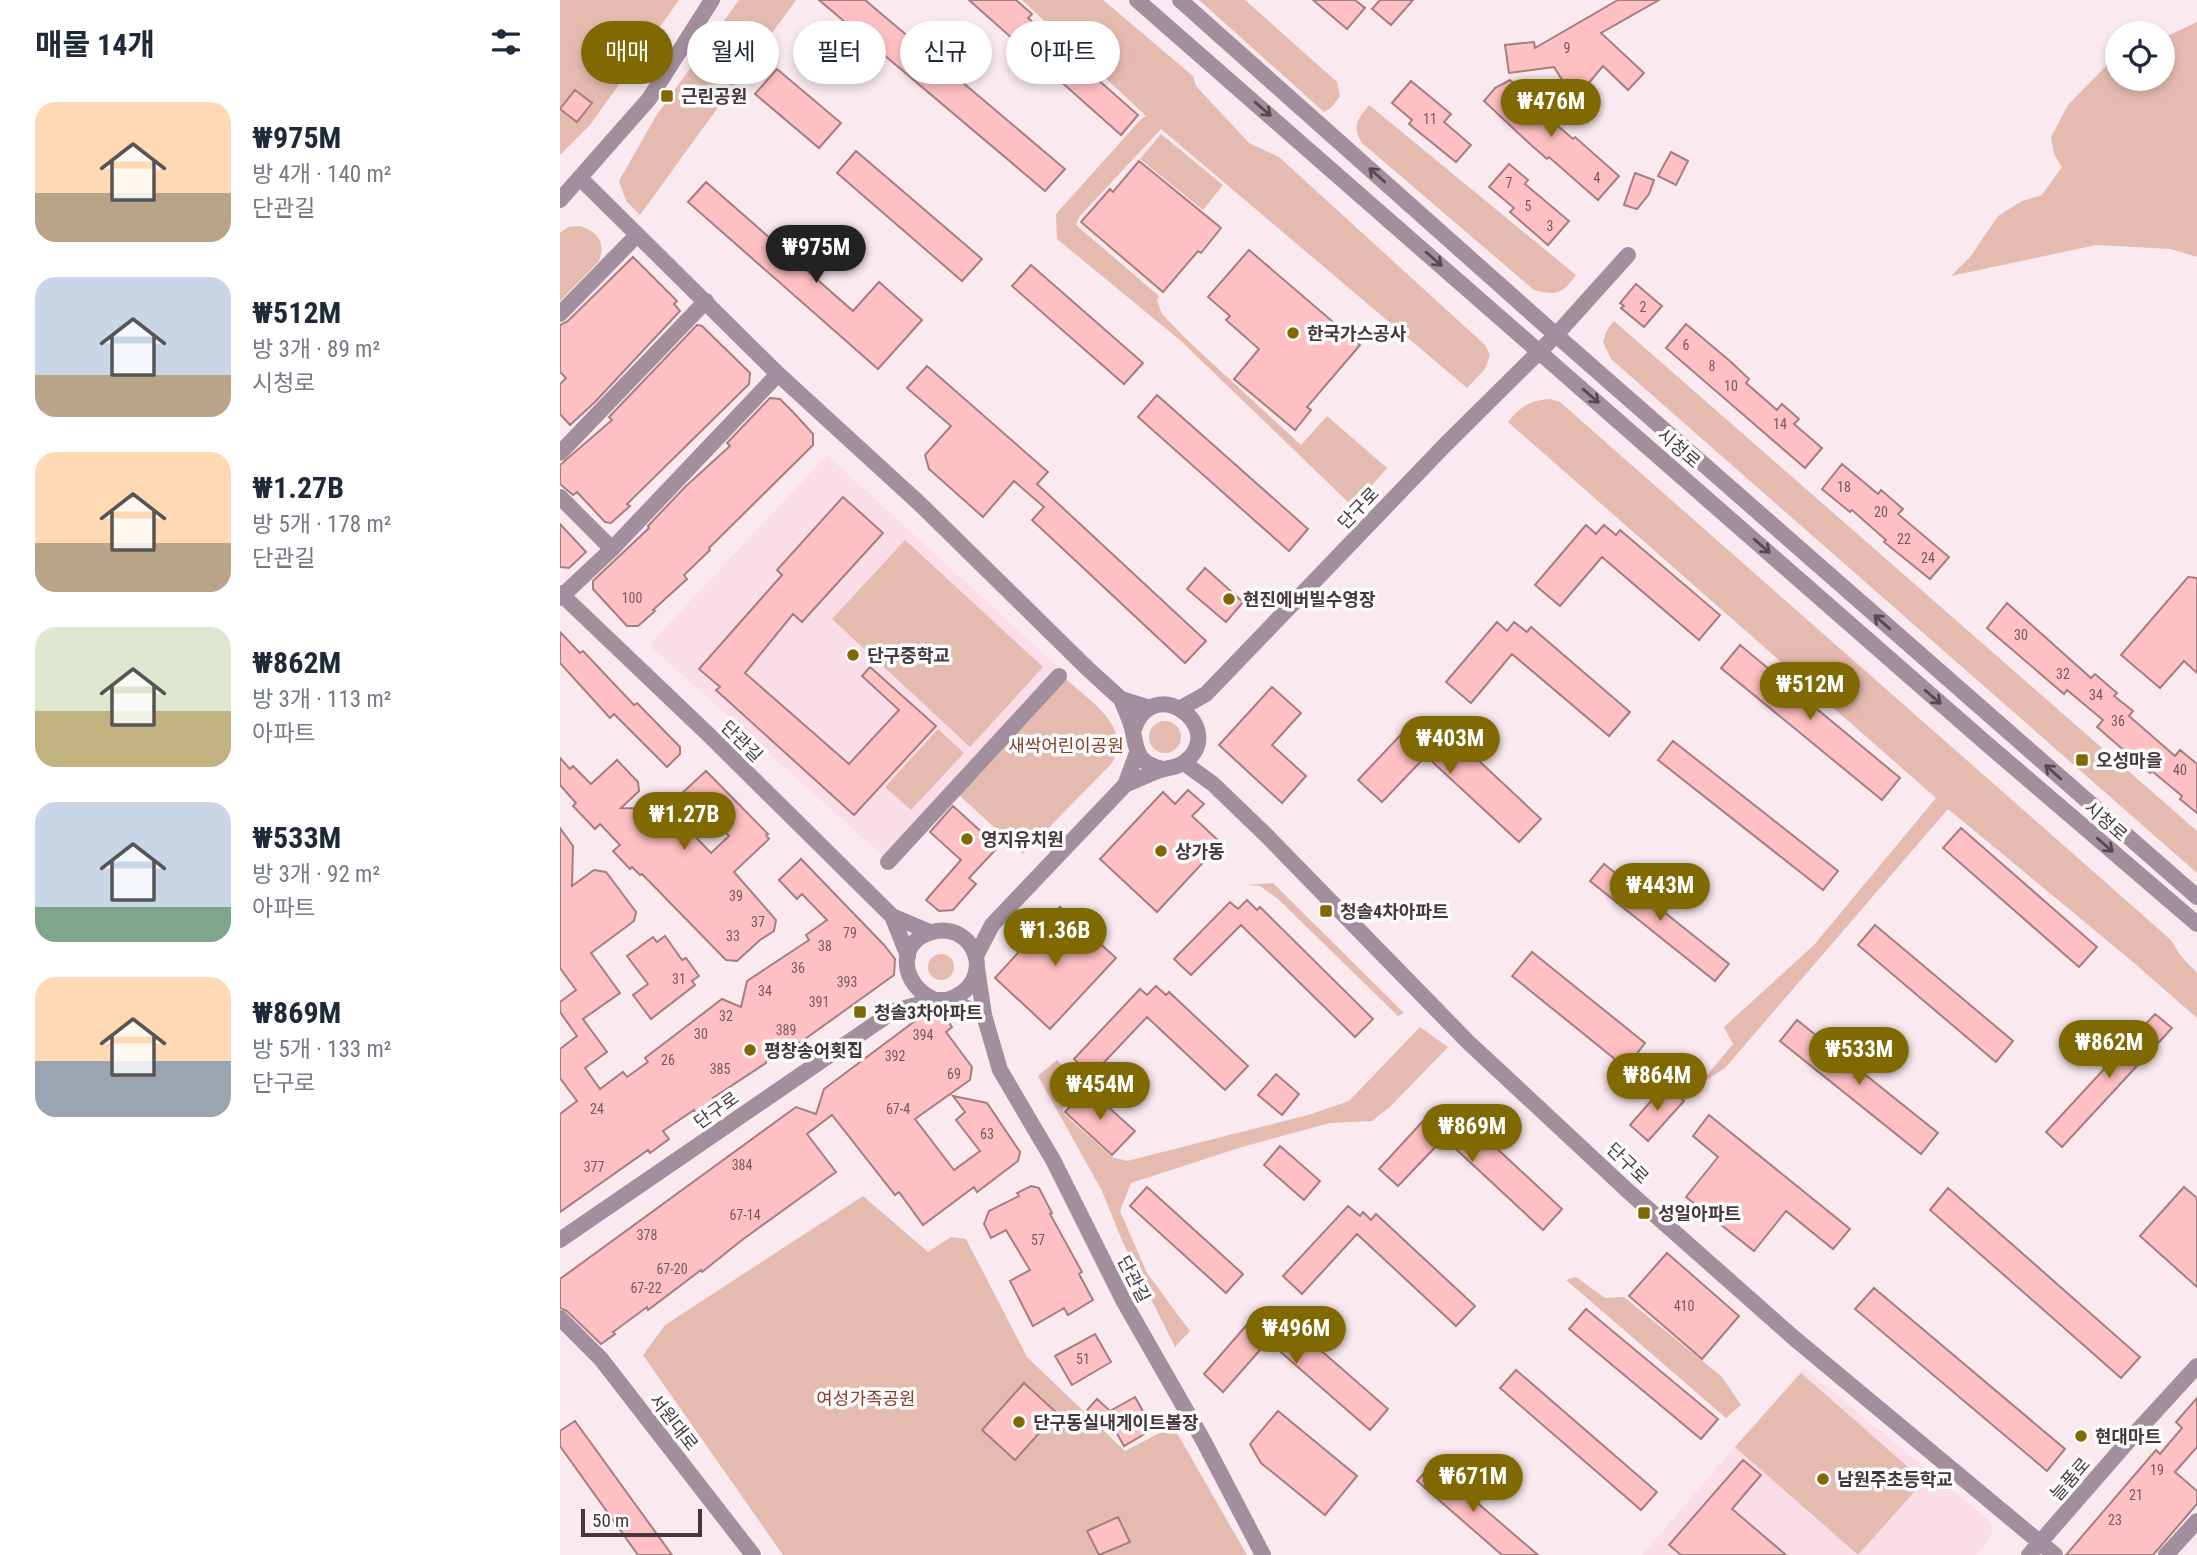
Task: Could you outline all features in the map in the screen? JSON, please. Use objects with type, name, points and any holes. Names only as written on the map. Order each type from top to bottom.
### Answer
[{"type":"street","points":[[560,200],[649,99],[712,0]]},
{"type":"street","name":"시청로","points":[[1137,0],[1976,735],[2197,925]]},
{"type":"street","name":"시청로","points":[[1180,0],[1556,335],[2197,897]]},
{"type":"street","points":[[581,178],[778,374],[921,505],[1121,699],[1137,753],[1125,785],[992,925],[976,962],[975,979],[968,989],[958,997],[894,1011]]},
{"type":"street","points":[[560,314],[637,235]]},
{"type":"street","points":[[1556,335],[1628,255]]},
{"type":"street","points":[[560,453],[706,301]]},
{"type":"street","name":"단구로","points":[[1206,694],[1445,445],[1556,335]]},
{"type":"street","name":"단관길","points":[[778,374],[612,549],[561,596],[711,737],[892,916]]},
{"type":"street","points":[[560,497],[612,549]]},
{"type":"street","points":[[888,862],[1059,676]]},
{"type":"street","points":[[1181,708],[1206,694]]},
{"type":"street","points":[[1195,724],[1206,694]]},
{"type":"street","points":[[1121,699],[1150,708],[1171,705],[1181,708],[1195,724],[1198,734],[1192,755],[1174,768],[1152,767],[1137,753]]},
{"type":"street","points":[[1133,733],[1136,722],[1150,708]]},
{"type":"street","points":[[1196,745],[1213,784]]},
{"type":"street","points":[[1184,763],[1213,784]]},
{"type":"street","points":[[1125,785],[1163,769]]},
{"type":"street","name":"단구로","points":[[1213,784],[1468,1042],[1629,1192],[2035,1549],[2055,1555]]},
{"type":"street","points":[[892,916],[930,932],[953,932],[992,925]]},
{"type":"street","points":[[892,916],[908,956]]},
{"type":"street","points":[[930,932],[913,946],[908,956],[909,978],[923,995],[984,1015]]},
{"type":"street","points":[[953,932],[968,942],[976,962]]},
{"type":"street","name":"단관길","points":[[976,962],[984,1015],[1000,1070],[1053,1160],[1123,1300],[1203,1440],[1263,1555]]},
{"type":"street","points":[[894,1011],[909,978]]},
{"type":"street","name":"단구로","points":[[560,1240],[894,1011]]},
{"type":"street","name":"서원대로","points":[[560,1318],[601,1359],[753,1555]]},
{"type":"street","name":"늘품로","points":[[2035,1549],[2131,1438],[2195,1373]]},
{"type":"street","points":[[2166,1555],[2197,1521]]},
{"type":"shaded area","name":"단구중학교","points":[[827,455],[1057,666],[883,856],[649,645]]},
{"type":"shaded area","name":"남원주초등학교","points":[[1803,1368],[1989,1520],[1993,1528],[1991,1537],[1977,1555],[1642,1555]]},
{"type":"green space","points":[[560,0],[679,0],[664,21],[581,21],[581,84],[619,84],[590,125],[560,155]]},
{"type":"green space","points":[[739,0],[796,0],[779,23],[779,21],[724,21]]},
{"type":"green space","points":[[1022,0],[1103,0],[1193,76],[1196,86],[1249,143],[1279,157],[1485,345],[1490,355],[1485,369],[1467,388],[1161,129],[1079,217],[1076,225],[1159,296],[1157,300],[1162,314],[1186,339],[1301,445],[1327,416],[1387,468],[1361,498],[1369,502],[1359,510],[1181,341],[1057,239],[1056,214],[1146,116],[1112,84],[1120,84],[1120,21],[1044,21]]},
{"type":"green space","points":[[1199,0],[1245,0],[1337,82],[1340,96],[1331,108],[1324,112]]},
{"type":"green space","points":[[2197,22],[2197,257],[2171,249],[2096,245],[1951,276],[1970,257],[1998,216],[2022,201],[2042,195],[2062,167],[2054,154],[2051,137],[2068,105],[2105,67],[2105,91],[2175,91],[2175,32]]},
{"type":"green space","points":[[687,73],[687,84],[735,84],[640,215],[626,201],[619,181],[656,116]]},
{"type":"green space","points":[[1369,105],[1576,275],[1563,290],[1548,293],[1534,290],[1362,143],[1357,132],[1357,123]]},
{"type":"green space","points":[[1161,134],[1223,185],[1203,210],[1140,159]]},
{"type":"green space","points":[[580,226],[592,231],[599,239],[601,254],[599,261],[560,301],[560,233],[568,227]]},
{"type":"green space","points":[[1614,321],[2197,831],[2197,873],[1611,359],[1603,342]]},
{"type":"green space","points":[[1550,399],[1560,402],[2171,940],[2180,955],[2197,973],[2197,1018],[1948,809],[1725,1068],[1689,1091],[1680,1079],[1691,1064],[1708,1074],[1733,1044],[1724,1027],[1814,945],[1936,798],[1508,422],[1526,405]]},
{"type":"green space","points":[[905,540],[1043,667],[970,747],[832,619]]},
{"type":"green space","name":"새싹어린이공원","points":[[1065,678],[1096,705],[1113,726],[1117,737],[1117,750],[1112,763],[1023,854],[958,794]]},
{"type":"green space","points":[[1165,721],[1177,725],[1181,737],[1177,749],[1165,753],[1153,749],[1149,737],[1153,725]]},
{"type":"green space","points":[[938,729],[964,753],[911,810],[885,787]]},
{"type":"green space","points":[[1273,883],[1404,1013],[1398,1016],[1278,899],[1260,886],[1246,885]]},
{"type":"green space","points":[[941,954],[950,958],[954,967],[950,976],[941,980],[932,976],[928,967],[932,958]]},
{"type":"green space","points":[[1420,1027],[1448,1047],[1390,1107],[1372,1121],[1330,1123],[1242,1147],[1131,1183],[1120,1211],[1147,1273],[1190,1331],[1175,1347],[1123,1243],[1102,1191],[1038,1076],[1057,1060],[1082,1086],[1063,1109],[1064,1114],[1112,1157],[1127,1161],[1308,1115],[1349,1101]]},
{"type":"green space","name":"여성가족공원","points":[[863,1196],[928,1252],[951,1237],[966,1239],[1027,1357],[1125,1451],[1173,1426],[1247,1555],[783,1555],[643,1355],[665,1325]]},
{"type":"green space","points":[[1576,1277],[1605,1298],[1624,1297],[1722,1377],[1741,1405],[1726,1418],[1566,1280]]},
{"type":"green space","points":[[1801,1373],[1924,1481],[1858,1555],[1735,1447]]},
{"type":"building","points":[[819,0],[865,0],[900,30],[900,68],[886,57],[886,21],[844,21]]},
{"type":"building","points":[[969,0],[1016,0],[1032,14],[1028,18],[1031,21],[1006,21],[1006,33]]},
{"type":"building","points":[[1313,0],[1355,0],[1365,8],[1347,29]]},
{"type":"building","points":[[1380,0],[1413,0],[1391,25],[1372,9]]},
{"type":"building","points":[[1618,0],[1659,0],[1601,33],[1644,73],[1628,90],[1603,66],[1573,102],[1558,90],[1564,83],[1554,67],[1509,73],[1505,45],[1534,42],[1535,48]]},
{"type":"building","points":[[779,71],[841,123],[819,148],[755,94],[764,84],[779,84]]},
{"type":"building","points":[[1510,80],[1523,91],[1521,94],[1619,176],[1598,200],[1549,157],[1547,159],[1484,101],[1495,88]]},
{"type":"building","points":[[1411,81],[1451,114],[1444,122],[1471,145],[1456,162],[1409,124],[1412,120],[1392,103]]},
{"type":"building","points":[[918,84],[964,84],[1065,169],[1045,191]]},
{"type":"building","points":[[1064,84],[1103,84],[1138,115],[1121,135]]},
{"type":"building","points":[[575,90],[592,103],[577,122],[560,109]]},
{"type":"building","points":[[856,151],[982,259],[962,281],[837,173]]},
{"type":"building","points":[[1671,152],[1688,161],[1676,185],[1658,176]]},
{"type":"building","points":[[1139,161],[1221,228],[1163,292],[1081,222],[1110,189],[1113,192]]},
{"type":"building","points":[[1509,164],[1528,180],[1525,184],[1569,221],[1548,245],[1510,212],[1514,208],[1489,187]]},
{"type":"building","points":[[1635,173],[1654,180],[1649,194],[1637,209],[1624,205]]},
{"type":"building","points":[[706,182],[853,311],[879,282],[922,320],[878,369],[688,202]]},
{"type":"building","name":"한국가스공사","points":[[1249,250],[1360,345],[1307,407],[1311,410],[1295,430],[1234,379],[1259,349],[1226,320],[1230,316],[1208,297]]},
{"type":"building","points":[[633,257],[677,301],[674,304],[680,311],[570,425],[560,414],[560,384],[566,378],[560,372],[560,325],[568,321]]},
{"type":"building","points":[[1031,265],[1143,363],[1124,384],[1012,286]]},
{"type":"building","points":[[1636,284],[1662,306],[1644,327],[1621,308],[1624,306],[1620,303]]},
{"type":"building","points":[[1686,324],[1749,379],[1746,383],[1777,410],[1782,404],[1799,419],[1794,424],[1822,448],[1805,468],[1666,348]]},
{"type":"building","points":[[697,325],[702,326],[750,373],[749,384],[627,504],[630,506],[611,523],[605,522],[577,492],[573,495],[560,484],[560,465],[612,420],[609,417]]},
{"type":"building","points":[[927,366],[1048,472],[1037,484],[1206,641],[1185,663],[1032,520],[1044,507],[1014,481],[983,517],[929,469],[925,455],[951,426],[907,388]]},
{"type":"building","points":[[1157,395],[1308,529],[1289,551],[1138,417]]},
{"type":"building","points":[[770,398],[780,399],[793,412],[813,434],[813,445],[709,548],[684,575],[687,579],[653,610],[655,611],[638,626],[627,626],[593,589],[593,581],[649,528],[685,487],[730,446],[727,443]]},
{"type":"building","points":[[1842,464],[1878,494],[1881,490],[1903,509],[1898,514],[1949,557],[1930,579],[1884,542],[1886,540],[1852,510],[1850,512],[1822,489]]},
{"type":"building","points":[[843,497],[883,533],[802,622],[793,614],[745,673],[849,764],[899,710],[862,676],[870,667],[936,726],[854,815],[716,690],[720,687],[699,669],[782,575],[777,570]]},
{"type":"building","points":[[560,524],[586,552],[569,568],[560,567]]},
{"type":"building","points":[[1586,525],[1596,534],[1604,525],[1616,535],[1620,530],[1720,615],[1699,640],[1602,557],[1560,606],[1535,585]]},
{"type":"building","points":[[1205,568],[1243,602],[1226,622],[1187,589]]},
{"type":"building","points":[[2188,577],[2197,578],[2197,673],[2184,661],[2160,688],[2121,655]]},
{"type":"building","points":[[2007,603],[2091,678],[2095,674],[2117,693],[2114,696],[2133,711],[2129,716],[2175,756],[2180,750],[2197,764],[2197,813],[2180,799],[2182,796],[2152,771],[2150,773],[2097,727],[2103,720],[2067,690],[2064,694],[1987,628]]},
{"type":"building","points":[[1497,622],[1507,631],[1514,622],[1527,632],[1531,627],[1630,712],[1609,736],[1512,654],[1471,703],[1446,682]]},
{"type":"building","points":[[560,632],[580,653],[583,651],[634,705],[637,703],[680,747],[680,754],[667,767],[614,714],[610,718],[560,663]]},
{"type":"building","points":[[1740,645],[1900,778],[1882,800],[1721,668]]},
{"type":"building","points":[[1272,687],[1301,713],[1272,745],[1306,776],[1282,803],[1219,745]]},
{"type":"building","points":[[1412,723],[1421,732],[1429,723],[1441,734],[1445,729],[1541,819],[1519,842],[1426,756],[1382,802],[1358,780]]},
{"type":"building","points":[[1673,741],[1838,871],[1823,890],[1658,760]]},
{"type":"building","points":[[560,758],[570,769],[573,766],[591,784],[617,760],[638,782],[639,791],[621,808],[694,809],[680,795],[706,771],[768,834],[766,835],[769,839],[734,872],[776,920],[774,931],[737,961],[726,960],[642,874],[632,867],[630,869],[613,851],[620,845],[600,824],[595,829],[573,806],[576,803],[560,785]],"holes":[[[702,807],[729,836],[711,853],[684,825]]]},
{"type":"building","name":"상가동","points":[[1188,790],[1204,804],[1192,816],[1221,843],[1157,912],[1100,859],[1163,792],[1175,804]]},
{"type":"building","points":[[953,806],[998,847],[969,878],[976,884],[953,910],[939,911],[926,900],[961,860],[930,832]]},
{"type":"building","points":[[560,828],[573,846],[572,886],[594,870],[606,872],[636,912],[634,921],[591,953],[620,993],[583,1019],[607,1052],[585,1068],[600,1089],[623,1072],[627,1077],[648,1062],[645,1058],[722,999],[741,1007],[747,981],[809,940],[806,935],[827,920],[802,894],[797,899],[779,880],[801,859],[895,959],[894,975],[787,1052],[768,1050],[766,1063],[713,1098],[717,1102],[698,1116],[694,1110],[663,1131],[669,1139],[650,1153],[648,1150],[560,1212],[560,1114],[577,1101],[560,1078],[560,1049],[577,1036],[560,1012],[560,1002],[576,990],[560,968]]},
{"type":"building","points":[[1961,828],[2097,947],[2079,967],[1943,848]]},
{"type":"building","points":[[1604,864],[1729,964],[1715,981],[1590,881]]},
{"type":"building","points":[[1247,900],[1257,910],[1260,907],[1373,1019],[1355,1037],[1241,925],[1191,975],[1174,959],[1230,902],[1238,909]]},
{"type":"building","points":[[1060,907],[1116,958],[1050,1029],[995,978]]},
{"type":"building","points":[[1875,925],[2013,1041],[1996,1062],[1858,945]]},
{"type":"building","points":[[665,936],[682,960],[686,958],[699,976],[692,981],[695,985],[651,1019],[633,995],[648,984],[627,956],[653,937],[657,942]]},
{"type":"building","points":[[1532,952],[1645,1043],[1626,1068],[1512,976]]},
{"type":"building","points":[[1156,986],[1166,995],[1169,992],[1248,1066],[1225,1090],[1147,1017],[1092,1075],[1074,1059],[1140,989],[1147,995]]},
{"type":"building","points":[[2155,1014],[2172,1028],[2062,1147],[2046,1132]]},
{"type":"building","points":[[923,1015],[944,1016],[952,1027],[946,1032],[972,1067],[970,1080],[915,1119],[954,1170],[980,1151],[956,1120],[965,1112],[953,1096],[987,1103],[1020,1152],[1018,1161],[977,1192],[974,1187],[923,1225],[899,1192],[895,1195],[832,1115],[807,1134],[836,1172],[702,1272],[701,1270],[648,1310],[647,1307],[601,1344],[567,1311],[560,1308],[560,1279],[796,1107],[816,1114],[824,1089]]},
{"type":"building","points":[[1797,1020],[1938,1133],[1921,1154],[1780,1041]]},
{"type":"building","points":[[1276,1074],[1299,1094],[1282,1115],[1258,1095]]},
{"type":"building","points":[[1666,1084],[1684,1101],[1648,1141],[1630,1125]]},
{"type":"building","points":[[1087,1088],[1135,1131],[1112,1155],[1065,1112]]},
{"type":"building","points":[[1435,1108],[1447,1119],[1450,1115],[1458,1123],[1463,1117],[1562,1209],[1543,1230],[1444,1138],[1398,1186],[1379,1169]]},
{"type":"building","points":[[1709,1115],[1850,1229],[1833,1249],[1786,1211],[1754,1251],[1686,1197],[1718,1157],[1693,1136]]},
{"type":"building","points":[[1280,1146],[1320,1181],[1304,1200],[1264,1165]]},
{"type":"building","points":[[1031,1186],[1039,1188],[1082,1272],[1079,1274],[1093,1300],[1068,1315],[1064,1308],[1033,1326],[1010,1281],[1030,1270],[1006,1230],[991,1238],[984,1224],[989,1211],[1019,1196],[1017,1193]]},
{"type":"building","points":[[1147,1187],[1243,1274],[1226,1293],[1130,1206]]},
{"type":"building","points":[[2184,1187],[2197,1198],[2197,1287],[2140,1236]]},
{"type":"building","points":[[1948,1188],[2140,1357],[2121,1378],[1930,1210]]},
{"type":"building","points":[[1348,1206],[1360,1216],[1363,1212],[1371,1220],[1376,1214],[1475,1306],[1456,1326],[1357,1234],[1302,1294],[1283,1276]]},
{"type":"building","points":[[1667,1253],[1739,1316],[1702,1359],[1629,1296]]},
{"type":"building","points":[[1874,1288],[2065,1449],[2047,1471],[1855,1309]]},
{"type":"building","points":[[1586,1309],[1718,1419],[1701,1439],[1569,1329]]},
{"type":"building","points":[[1258,1312],[1270,1322],[1273,1319],[1281,1326],[1286,1320],[1388,1409],[1370,1430],[1268,1341],[1223,1392],[1204,1374]]},
{"type":"building","points":[[1095,1334],[1111,1362],[1072,1385],[1055,1356]]},
{"type":"building","points":[[1516,1370],[1657,1492],[1641,1510],[1500,1388]]},
{"type":"building","name":"단구동실내게이트볼장","points":[[1024,1383],[1057,1413],[1015,1460],[982,1430]]},
{"type":"building","points":[[1135,1397],[1153,1429],[1124,1446],[1115,1430],[1112,1434],[1087,1410],[1097,1399],[1110,1411]]},
{"type":"building","points":[[2197,1398],[2197,1447],[2175,1472],[2197,1491],[2197,1504],[2153,1555],[2066,1555],[2156,1450],[2160,1454],[2182,1428],[2176,1422]]},
{"type":"building","points":[[1278,1411],[1357,1476],[1325,1515],[1261,1463],[1250,1444]]},
{"type":"building","points":[[575,1421],[672,1555],[638,1555],[560,1446],[560,1431]]},
{"type":"building","points":[[1743,1460],[1761,1475],[1732,1509],[1786,1555],[1681,1555],[1669,1545]]},
{"type":"building","points":[[1432,1464],[1538,1555],[1502,1555],[1417,1481]]},
{"type":"building","points":[[1118,1517],[1130,1542],[1099,1555],[1087,1531]]},
{"type":"place","name":"근린공원","points":[[667,96]]},
{"type":"place","name":"한국가스공사","points":[[1293,333]]},
{"type":"place","name":"현진에버빌수영장","points":[[1229,599]]},
{"type":"place","name":"단구중학교","points":[[853,655]]},
{"type":"place","name":"오성마을","points":[[2082,760]]},
{"type":"place","name":"영지유치원","points":[[967,839]]},
{"type":"place","name":"상가동","points":[[1161,851]]},
{"type":"place","name":"청솔4차아파트","points":[[1326,911]]},
{"type":"place","name":"청솔3차아파트","points":[[860,1012]]},
{"type":"place","name":"평창송어횟집","points":[[750,1050]]},
{"type":"place","name":"성일아파트","points":[[1644,1213]]},
{"type":"place","name":"단구동실내게이트볼장","points":[[1019,1422]]},
{"type":"place","name":"현대마트","points":[[2081,1436]]},
{"type":"place","name":"남원주초등학교","points":[[1823,1479]]}]
